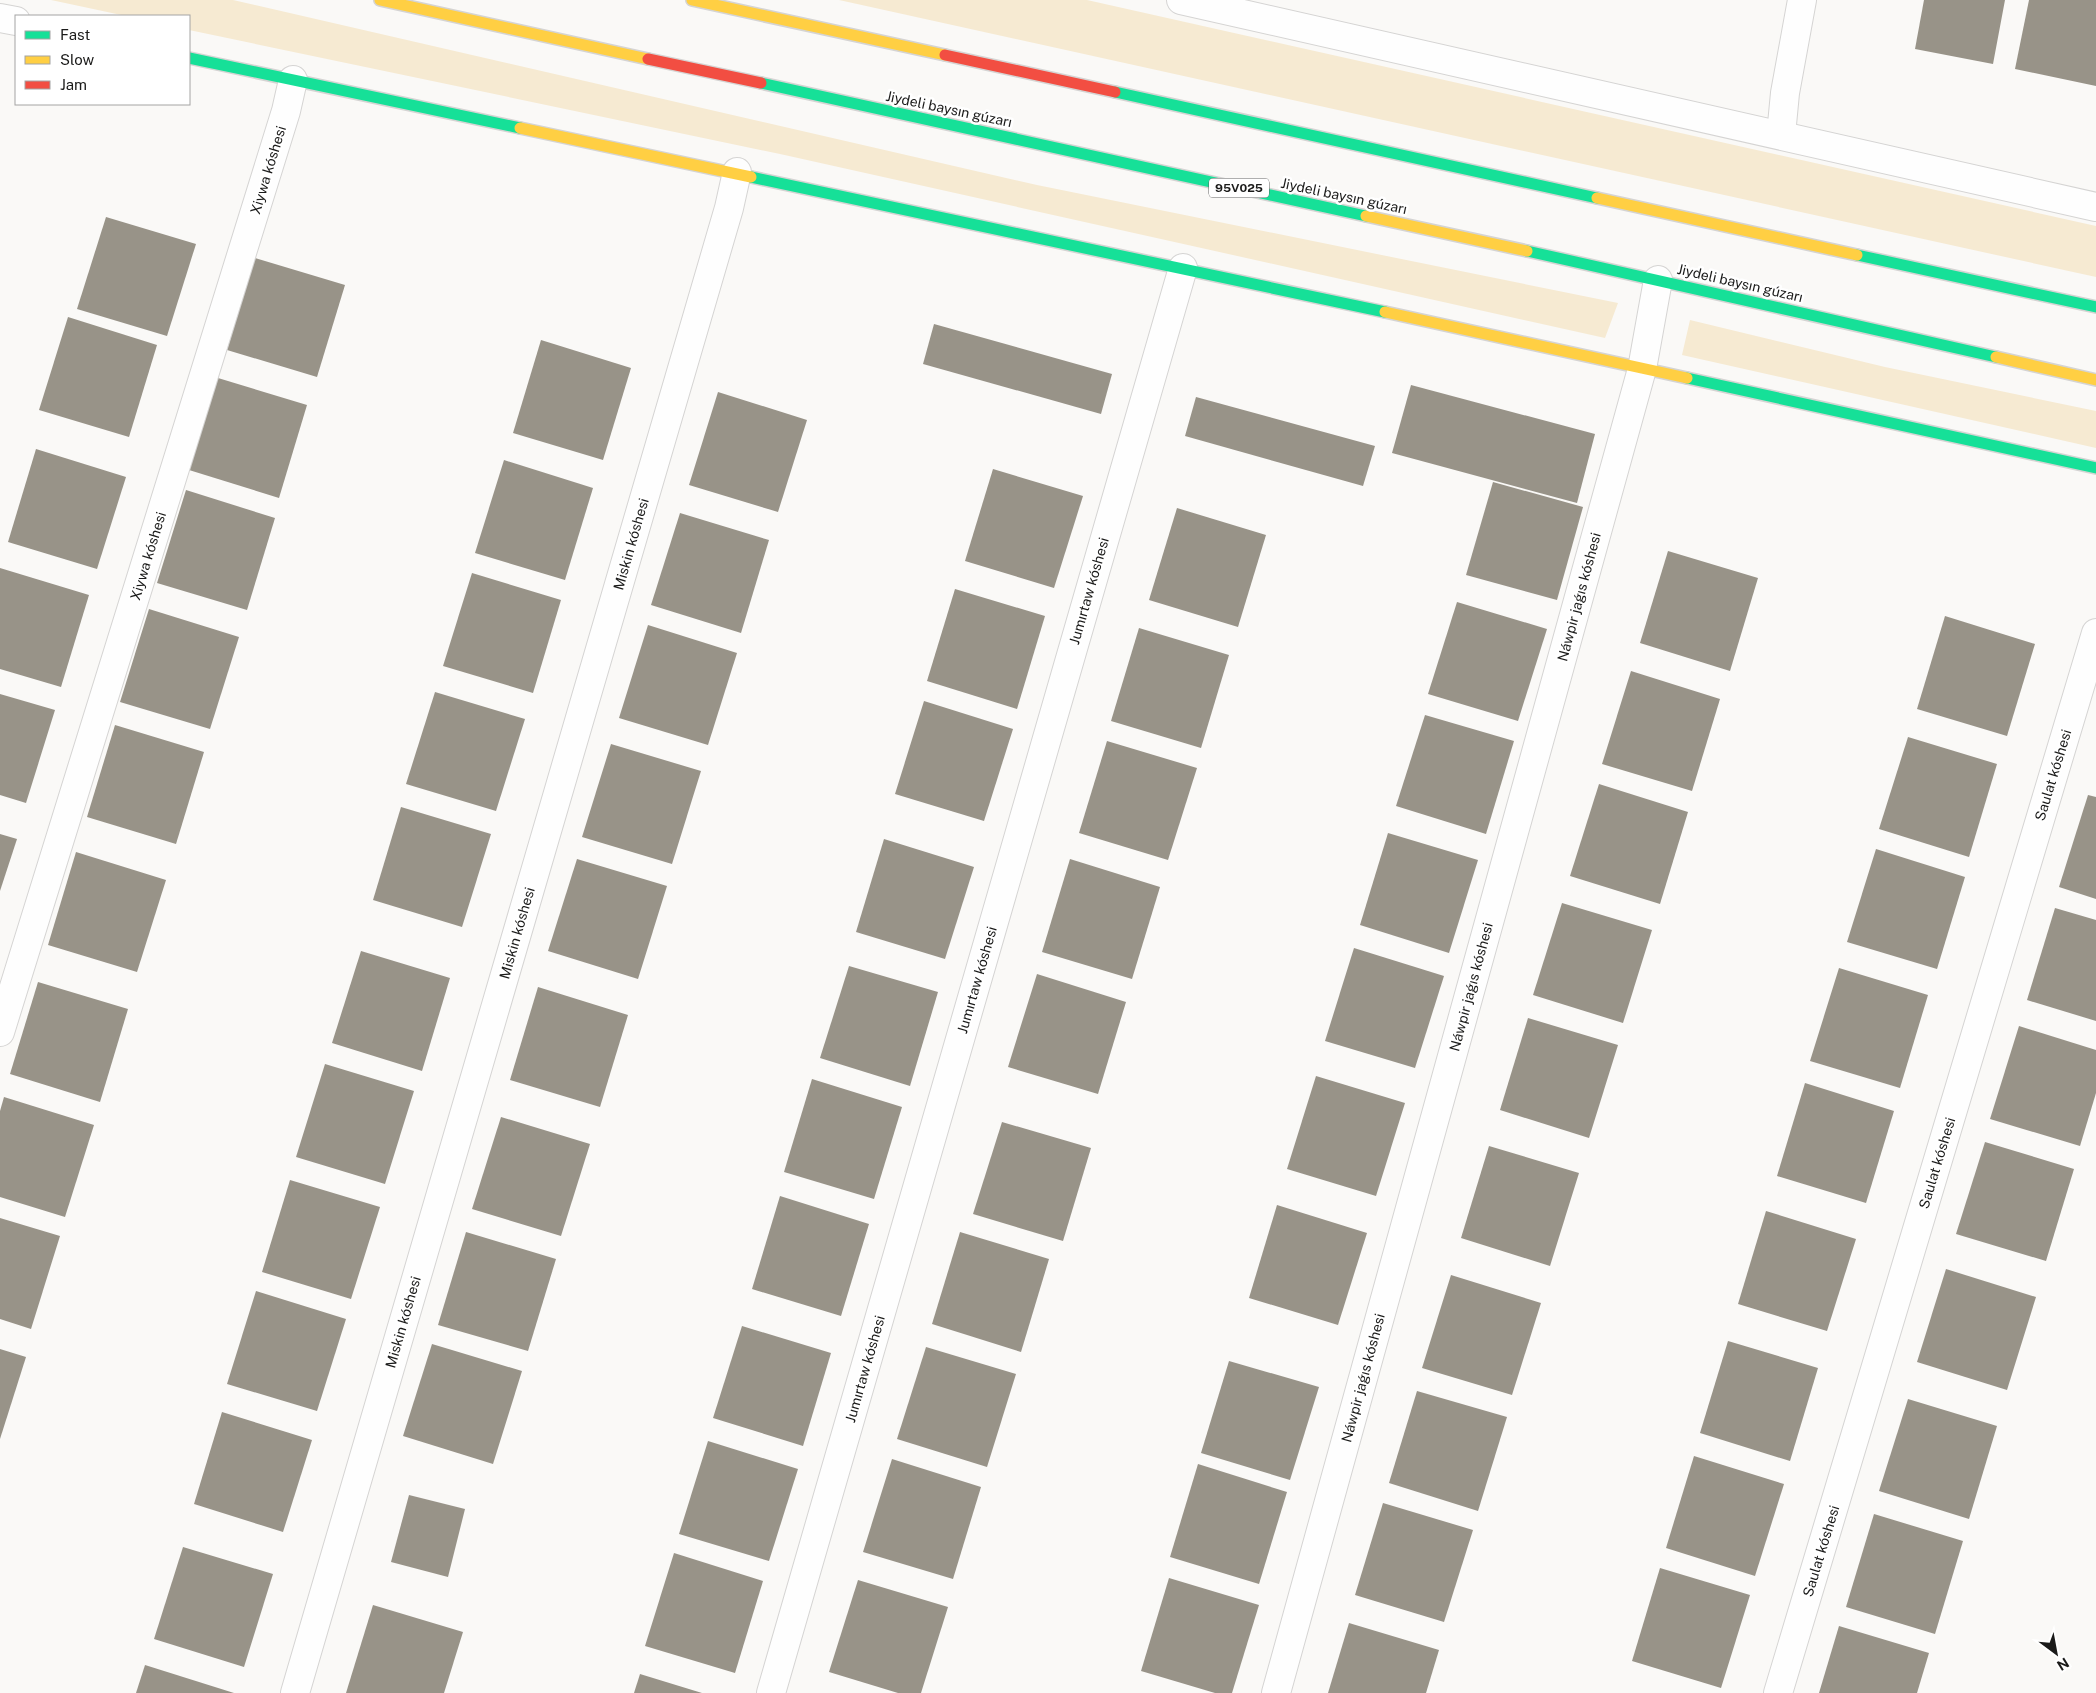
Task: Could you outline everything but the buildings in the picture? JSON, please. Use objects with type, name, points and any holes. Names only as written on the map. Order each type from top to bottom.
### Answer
[{"type":"main road","name":"Jiydeli baysın gúzarı","points":[[380,0],[1658,280],[2096,380]]},
{"type":"main road","points":[[692,0],[2096,307]]},
{"type":"main road","points":[[190,58],[737,172],[2096,468]]},
{"type":"street","points":[[1181,0],[2096,207]]},
{"type":"street","points":[[1781,135],[1785,92],[1802,0]]},
{"type":"street","points":[[0,18],[15,21]]},
{"type":"street","name":"Xiywa kóshesi","points":[[0,1032],[283,121],[293,80]]},
{"type":"street","name":"Miskin kóshesi","points":[[295,1693],[729,208],[737,172]]},
{"type":"street","name":"Jumırtaw kóshesi","points":[[771,1693],[1183,268]]},
{"type":"street","name":"Náwpir jaǵıs kóshesi","points":[[1276,1693],[1642,369],[1658,280]]},
{"type":"street","name":"Saulat kóshesi","points":[[1778,1693],[2096,633]]},
{"type":"shaded area","points":[[51,0],[233,0],[1037,185],[1618,303],[1605,338],[780,154],[190,30],[190,15],[121,15]]},
{"type":"shaded area","points":[[839,0],[1087,0],[2096,226],[2096,277]]},
{"type":"shaded area","points":[[1690,320],[1885,367],[2096,411],[2096,448],[1682,355]]},
{"type":"traffic: fast","points":[[190,58],[520,128]]},
{"type":"traffic: fast","points":[[761,83],[1366,216]]},
{"type":"traffic: fast","points":[[1115,92],[1597,198]]},
{"type":"traffic: fast","points":[[751,177],[1385,312]]},
{"type":"traffic: fast","points":[[1527,251],[1996,357]]},
{"type":"traffic: fast","points":[[1857,255],[2096,307]]},
{"type":"traffic: fast","points":[[1687,378],[2096,468]]},
{"type":"traffic: slow","points":[[380,0],[648,59]]},
{"type":"traffic: slow","points":[[692,0],[945,55]]},
{"type":"traffic: slow","points":[[520,128],[751,177]]},
{"type":"traffic: slow","points":[[1597,198],[1857,255]]},
{"type":"traffic: slow","points":[[1366,216],[1527,251]]},
{"type":"traffic: slow","points":[[1385,312],[1687,378]]},
{"type":"traffic: slow","points":[[1996,357],[2096,380]]},
{"type":"traffic: jam","points":[[945,55],[1115,92]]},
{"type":"traffic: jam","points":[[648,59],[761,83]]}]
